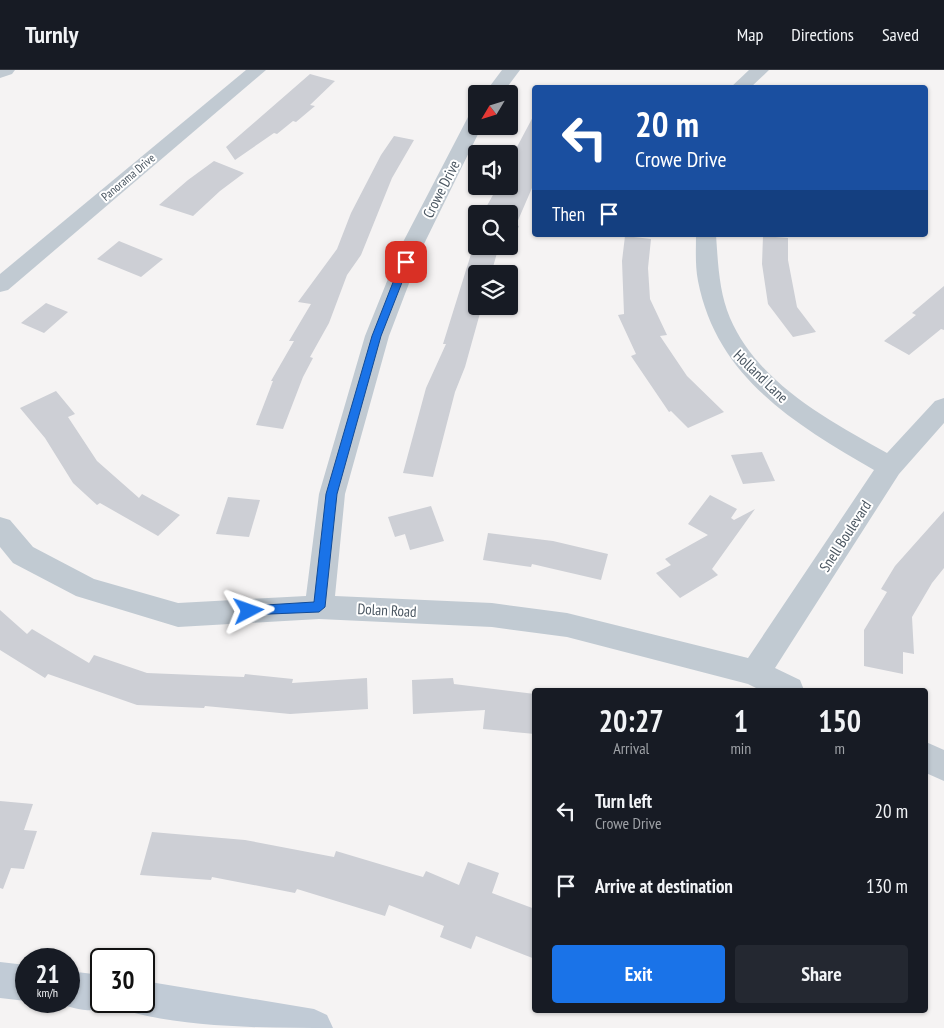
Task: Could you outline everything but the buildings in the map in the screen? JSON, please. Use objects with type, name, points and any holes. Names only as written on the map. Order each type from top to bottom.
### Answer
[{"type":"main road","points":[[0,980],[15,982]]},
{"type":"main road","points":[[155,1001],[314,1028]]},
{"type":"street","points":[[0,73],[6,70]]},
{"type":"street","name":"Panorama Drive","points":[[0,285],[257,70]]},
{"type":"street","points":[[499,85],[510,70]]},
{"type":"street","points":[[742,85],[760,70]]},
{"type":"street","name":"Crowe Drive","points":[[319,607],[332,494],[376,336],[413,244],[468,135]]},
{"type":"street","name":"Holland Lane","points":[[706,237],[709,287],[718,318],[730,345],[740,358],[772,391],[824,430],[890,467]]},
{"type":"street","name":"Snell Boulevard","points":[[755,673],[890,467],[944,407]]},
{"type":"street","name":"Dolan Road","points":[[0,528],[23,555],[86,588],[178,615],[319,607],[492,615],[567,625],[755,673],[785,688]]},
{"type":"street","points":[[928,758],[944,766]]},
{"type":"route","points":[[249,611],[319,607],[332,494],[376,336],[406,262]]}]
